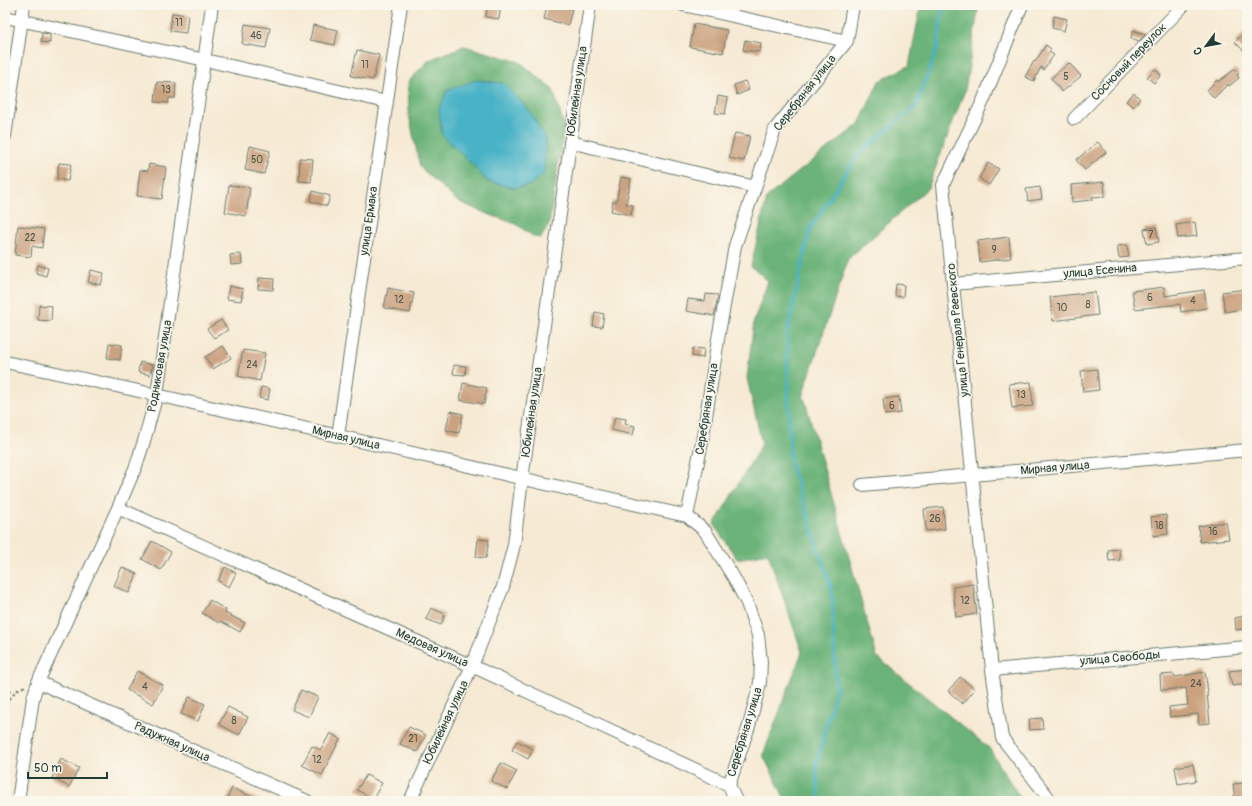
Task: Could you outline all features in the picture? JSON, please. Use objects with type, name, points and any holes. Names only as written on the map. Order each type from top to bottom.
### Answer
[{"type":"street","points":[[5,136],[24,5]]},
{"type":"street","name":"Родниковая улица","points":[[18,801],[33,698],[38,682],[136,466],[157,394],[212,5]]},
{"type":"street","name":"улица Ермака","points":[[338,436],[401,5]]},
{"type":"street","name":"Юбилейная улица","points":[[410,801],[472,666],[503,587],[514,545],[522,479],[590,5]]},
{"type":"street","name":"Серебряная улица","points":[[683,5],[847,41]]},
{"type":"street","name":"Серебряная улица","points":[[729,785],[749,726],[760,683],[761,662],[758,635],[748,603],[734,578],[705,531],[687,516],[702,442],[719,333],[735,246],[775,129],[847,41],[853,5]]},
{"type":"street","name":"улица Генерала Раевского","points":[[1022,5],[983,101],[943,185],[992,670],[1002,738],[1051,801]]},
{"type":"street","name":"Сосновый переулок","points":[[1074,120],[1184,5]]},
{"type":"street","points":[[5,17],[205,60],[386,102]]},
{"type":"street","points":[[570,142],[756,187]]},
{"type":"street","name":"улица Есенина","points":[[954,284],[1247,258]]},
{"type":"street","name":"Мирная улица","points":[[5,362],[157,394],[687,516]]},
{"type":"street","name":"Мирная улица","points":[[862,485],[1247,450]]},
{"type":"street","name":"Медовая улица","points":[[118,508],[472,666],[729,785]]},
{"type":"street","name":"улица Свободы","points":[[992,670],[1247,647]]},
{"type":"street","name":"Радужная улица","points":[[38,682],[307,801]]},
{"type":"street","points":[[729,785],[736,801]]},
{"type":"path","points":[[5,672],[11,695]]},
{"type":"path","points":[[5,704],[11,695],[20,688],[38,682]]},
{"type":"green space","points":[[921,5],[979,5],[965,90],[928,188],[848,259],[803,394],[877,657],[989,748],[1022,801],[786,801],[763,755],[802,652],[768,553],[737,559],[714,525],[762,444],[747,378],[754,321],[768,281],[751,266],[767,197],[859,124],[879,81],[909,66]]},
{"type":"green space","points":[[464,46],[520,62],[553,90],[564,126],[549,225],[541,238],[534,237],[516,224],[457,201],[420,167],[409,115],[408,82],[429,60]],"holes":[[[472,164],[514,188],[487,181]]]},
{"type":"water","points":[[476,80],[503,83],[529,110],[546,139],[544,174],[529,186],[514,188],[487,181],[442,135],[439,109],[447,90]]},
{"type":"building","points":[[487,5],[501,5],[499,19],[486,17]]},
{"type":"building","points":[[547,5],[555,5],[572,9],[568,25],[544,19]]},
{"type":"building","points":[[172,13],[188,15],[186,33],[170,31]]},
{"type":"building","points":[[1054,16],[1067,19],[1064,31],[1052,28]]},
{"type":"building","points":[[245,24],[270,28],[266,48],[242,44]]},
{"type":"building","points":[[694,24],[727,30],[723,53],[690,47]]},
{"type":"building","points":[[313,25],[338,30],[335,45],[310,40]]},
{"type":"building","points":[[1133,30],[1145,35],[1139,41],[1131,38]]},
{"type":"building","points":[[1247,30],[1247,54],[1235,42]]},
{"type":"building","points":[[42,33],[50,34],[50,43],[41,42]]},
{"type":"building","points":[[745,40],[761,43],[760,52],[743,50]]},
{"type":"building","points":[[1046,45],[1051,49],[1049,52],[1054,55],[1043,70],[1041,67],[1034,81],[1025,77],[1034,61],[1035,62]]},
{"type":"building","points":[[357,50],[379,55],[373,80],[351,76]]},
{"type":"building","points":[[1069,63],[1081,76],[1062,92],[1051,78]]},
{"type":"building","points":[[1155,69],[1161,75],[1154,83],[1147,77]]},
{"type":"building","points":[[1235,69],[1239,73],[1237,75],[1239,78],[1229,86],[1228,84],[1214,98],[1207,90],[1217,80],[1218,82]]},
{"type":"building","points":[[745,81],[749,90],[737,95],[734,85]]},
{"type":"building","points":[[157,82],[176,83],[175,98],[169,98],[168,103],[155,102]]},
{"type":"building","points":[[1134,93],[1140,99],[1133,107],[1126,101]]},
{"type":"building","points":[[718,96],[728,98],[725,114],[715,113]]},
{"type":"building","points":[[735,133],[750,136],[744,161],[729,158]]},
{"type":"building","points":[[1098,142],[1106,152],[1085,170],[1076,160]]},
{"type":"building","points":[[250,146],[270,151],[264,174],[245,170]]},
{"type":"building","points":[[300,158],[313,159],[311,182],[299,181]]},
{"type":"building","points":[[59,163],[71,164],[68,181],[57,179]]},
{"type":"building","points":[[988,163],[999,169],[989,185],[979,178]]},
{"type":"building","points":[[149,164],[166,167],[162,199],[137,196],[140,170],[148,171]]},
{"type":"building","points":[[621,177],[631,179],[626,204],[633,205],[631,215],[611,211],[613,201],[616,202]]},
{"type":"building","points":[[1104,182],[1105,196],[1092,197],[1093,200],[1072,202],[1071,185]]},
{"type":"building","points":[[229,185],[250,188],[246,216],[225,212]]},
{"type":"building","points":[[1040,187],[1042,199],[1028,201],[1026,189]]},
{"type":"building","points":[[313,191],[330,196],[327,206],[310,201]]},
{"type":"building","points":[[1195,222],[1197,236],[1178,238],[1176,225]]},
{"type":"building","points":[[18,226],[44,229],[42,248],[32,246],[31,257],[15,255]]},
{"type":"building","points":[[1156,227],[1159,242],[1147,244],[1144,229]]},
{"type":"building","points":[[1009,237],[1011,258],[980,262],[978,241]]},
{"type":"building","points":[[1127,245],[1129,257],[1119,258],[1117,246]]},
{"type":"building","points":[[241,254],[242,264],[231,265],[230,255]]},
{"type":"building","points":[[38,265],[48,268],[46,276],[36,273]]},
{"type":"building","points":[[91,270],[104,273],[101,285],[88,282]]},
{"type":"building","points":[[259,278],[274,279],[273,290],[258,289]]},
{"type":"building","points":[[896,284],[904,285],[903,297],[895,296]]},
{"type":"building","points":[[229,286],[243,289],[241,301],[227,299]]},
{"type":"building","points":[[1164,287],[1165,296],[1204,290],[1207,308],[1181,312],[1180,304],[1135,309],[1132,291]]},
{"type":"building","points":[[388,288],[414,293],[410,313],[384,308]]},
{"type":"building","points":[[1247,289],[1247,308],[1225,312],[1222,292]]},
{"type":"building","points":[[1095,292],[1098,315],[1053,321],[1050,297]]},
{"type":"building","points":[[706,294],[718,295],[714,316],[686,311],[688,299],[705,301]]},
{"type":"building","points":[[39,305],[52,306],[51,321],[38,320]]},
{"type":"building","points":[[595,312],[604,314],[602,327],[593,326]]},
{"type":"building","points":[[221,320],[228,330],[214,338],[207,329]]},
{"type":"building","points":[[109,343],[122,345],[120,360],[107,358]]},
{"type":"building","points":[[223,346],[231,358],[213,369],[205,357]]},
{"type":"building","points":[[693,348],[704,349],[703,358],[692,356]]},
{"type":"building","points":[[243,350],[265,353],[260,381],[238,376]]},
{"type":"building","points":[[140,362],[153,365],[150,375],[138,372]]},
{"type":"building","points":[[454,365],[466,366],[465,375],[453,374]]},
{"type":"building","points":[[1097,369],[1099,390],[1083,392],[1081,371]]},
{"type":"building","points":[[1031,382],[1033,406],[1012,408],[1009,384]]},
{"type":"building","points":[[463,383],[487,388],[484,404],[460,400]]},
{"type":"building","points":[[261,387],[270,389],[268,400],[259,398]]},
{"type":"building","points":[[899,397],[901,413],[885,415],[883,399]]},
{"type":"building","points":[[450,411],[463,414],[459,433],[446,430]]},
{"type":"building","points":[[615,417],[626,419],[625,424],[635,426],[633,435],[612,430]]},
{"type":"building","points":[[943,507],[945,529],[926,531],[924,509]]},
{"type":"building","points":[[1166,515],[1168,534],[1153,536],[1151,517]]},
{"type":"building","points":[[1226,522],[1229,539],[1200,542],[1198,526]]},
{"type":"building","points":[[478,539],[489,540],[486,558],[476,557]]},
{"type":"building","points":[[152,541],[171,552],[161,570],[142,559]]},
{"type":"building","points":[[1119,549],[1120,560],[1109,561],[1108,550]]},
{"type":"building","points":[[122,567],[137,574],[129,593],[114,586]]},
{"type":"building","points":[[225,567],[236,573],[229,587],[218,581]]},
{"type":"building","points":[[973,584],[977,614],[956,617],[953,587]]},
{"type":"building","points":[[210,600],[226,610],[225,613],[245,623],[240,632],[220,621],[219,623],[202,613]]},
{"type":"building","points":[[431,608],[445,614],[441,625],[426,619]]},
{"type":"building","points":[[1244,616],[1245,629],[1236,630],[1235,618]]},
{"type":"building","points":[[1247,669],[1247,684],[1232,686],[1229,671]]},
{"type":"building","points":[[137,671],[163,685],[153,704],[127,690]]},
{"type":"building","points":[[1205,672],[1210,723],[1199,724],[1198,714],[1170,717],[1169,707],[1188,705],[1186,688],[1161,690],[1160,675],[1174,674],[1175,677]]},
{"type":"building","points":[[960,677],[975,689],[963,704],[948,691]]},
{"type":"building","points":[[301,690],[318,697],[309,717],[292,710]]},
{"type":"building","points":[[189,697],[205,704],[198,721],[181,714]]},
{"type":"building","points":[[228,707],[248,717],[239,735],[219,724]]},
{"type":"building","points":[[1042,718],[1043,729],[1030,730],[1029,719]]},
{"type":"building","points":[[409,727],[426,735],[417,752],[400,744]]},
{"type":"building","points":[[330,733],[340,739],[322,775],[302,765],[312,746],[321,750]]},
{"type":"building","points":[[517,741],[533,749],[528,759],[512,750]]},
{"type":"building","points":[[61,759],[79,768],[69,787],[52,778]]},
{"type":"building","points":[[501,763],[517,771],[507,789],[491,781]]},
{"type":"building","points":[[1193,764],[1196,781],[1178,784],[1175,767]]},
{"type":"building","points":[[366,775],[382,783],[373,799],[357,790]]},
{"type":"building","points":[[1247,783],[1247,801],[1235,801],[1233,784]]},
{"type":"building","points":[[232,788],[261,801],[226,801]]},
{"type":"waterway","points":[[819,801],[816,765],[836,690],[832,590],[790,462],[787,333],[810,229],[858,154],[916,106],[937,49],[943,5]]}]
